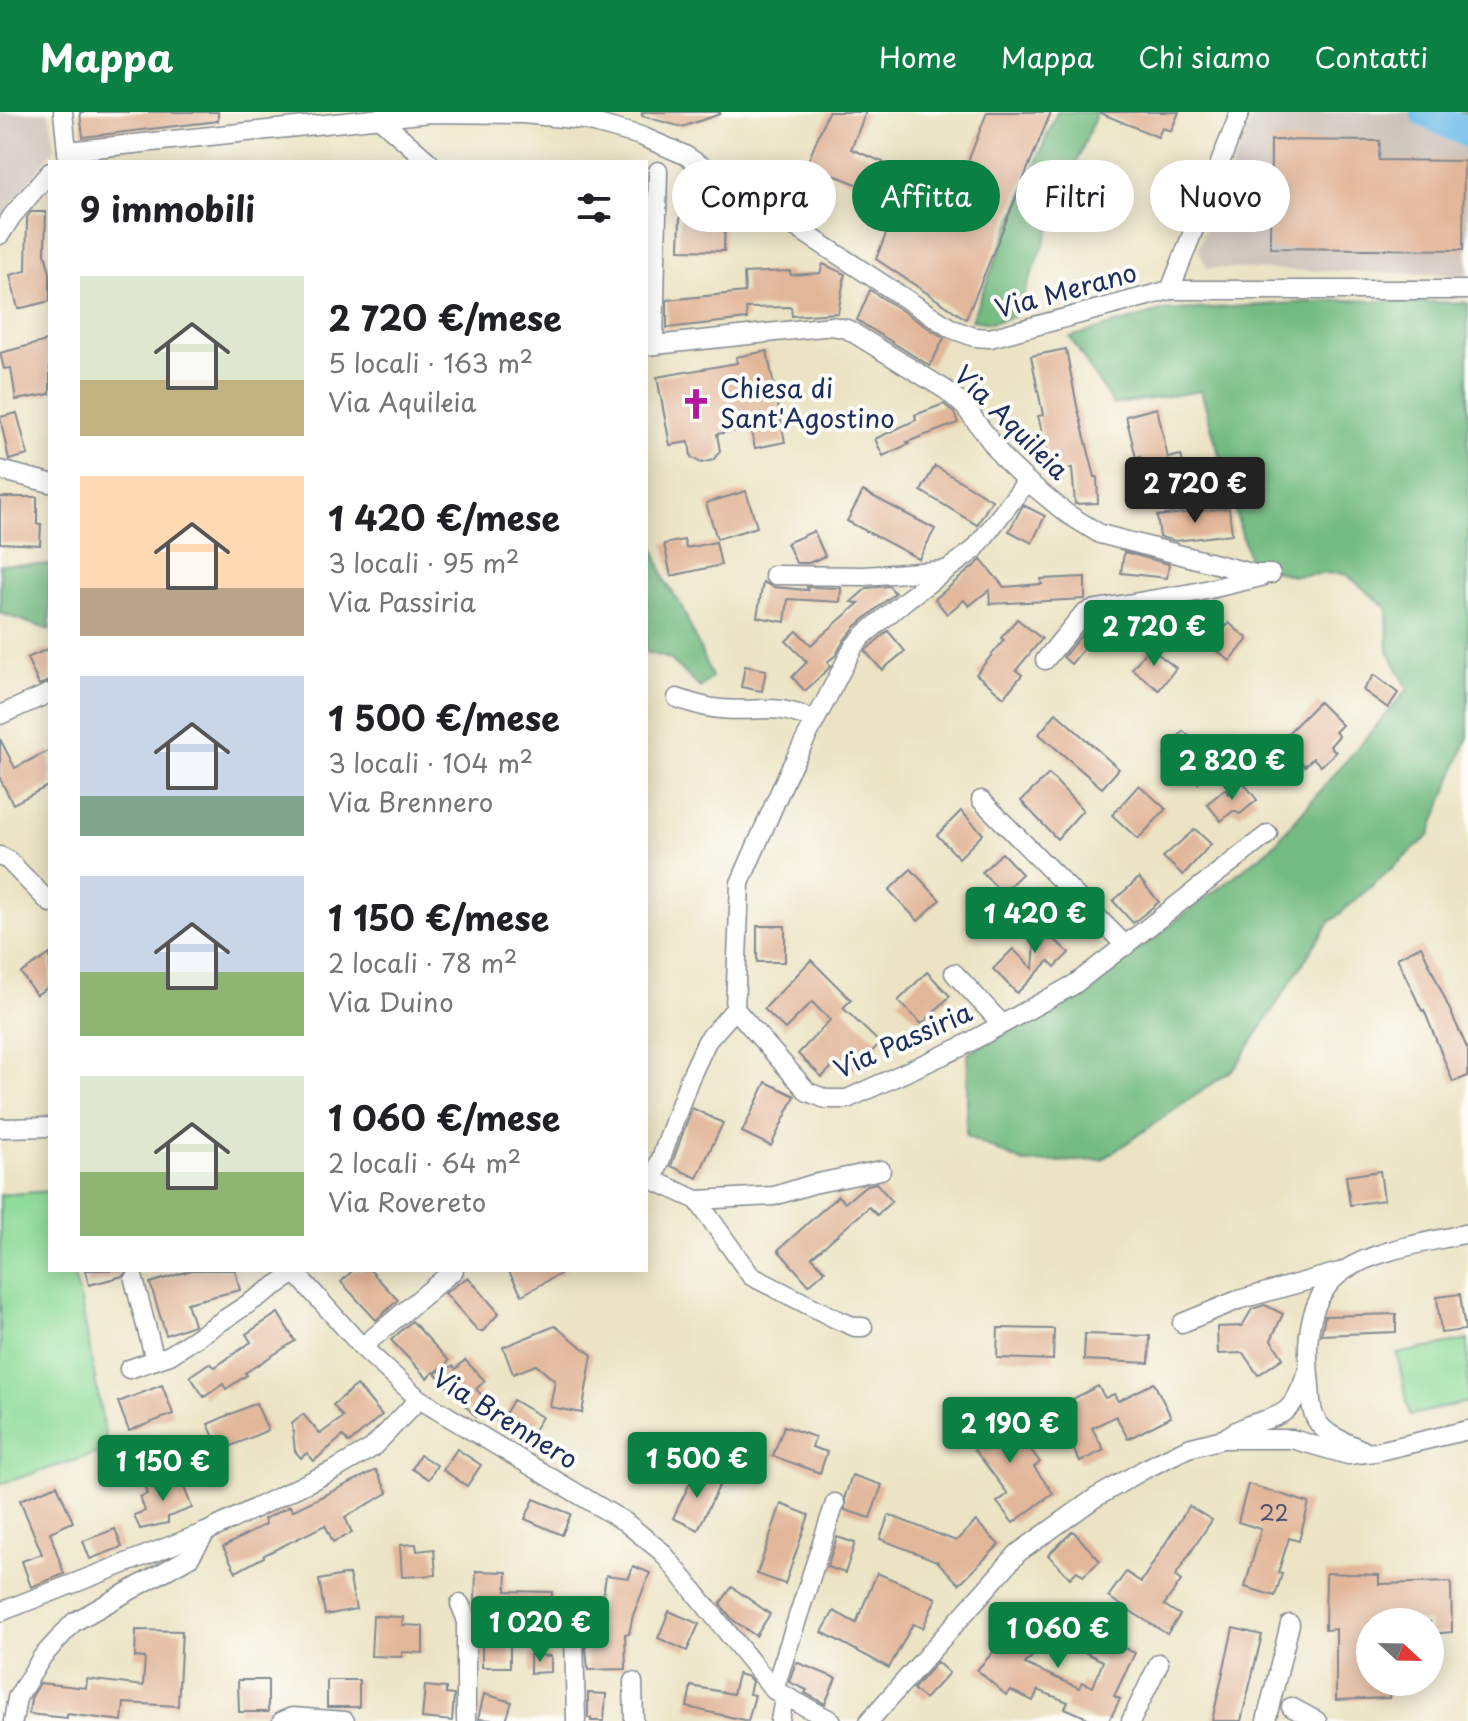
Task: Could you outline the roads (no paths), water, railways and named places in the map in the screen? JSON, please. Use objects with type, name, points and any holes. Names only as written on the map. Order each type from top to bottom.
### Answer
[{"type":"street","points":[[63,112],[65,158]]},
{"type":"street","points":[[1170,290],[1240,112]]},
{"type":"street","name":"Via Merano","points":[[65,158],[430,113],[523,114],[583,120],[641,136],[685,155],[952,329],[974,337],[990,338],[1170,290],[1468,290]]},
{"type":"street","points":[[380,119],[427,160]]},
{"type":"street","name":"Via Aquileia","points":[[658,171],[650,346],[832,326],[847,329],[946,390],[965,407],[1004,459],[1027,481],[1066,513],[1100,534],[1255,574],[1271,574],[1197,592],[1091,610],[1082,615],[1045,660]]},
{"type":"street","points":[[0,235],[48,174]]},
{"type":"street","points":[[0,470],[48,482]]},
{"type":"street","points":[[863,1327],[836,1319],[751,1276],[697,1200],[650,1177],[707,1041],[735,1009],[740,883],[789,771],[854,646],[885,617],[974,550],[1027,481]]},
{"type":"street","points":[[774,575],[865,576],[946,570]]},
{"type":"street","points":[[0,715],[48,694]]},
{"type":"street","points":[[677,698],[717,709],[788,710],[815,721]]},
{"type":"street","points":[[981,800],[1126,946]]},
{"type":"street","name":"Via Passiria","points":[[735,1009],[808,1092],[826,1099],[847,1099],[961,1047],[1075,984],[1268,834]]},
{"type":"street","points":[[0,856],[8,860],[48,901]]},
{"type":"street","name":"Via Passiria","points":[[954,973],[1002,1024]]},
{"type":"street","points":[[0,1128],[48,1127]]},
{"type":"street","points":[[697,1200],[774,1196],[813,1184],[881,1170]]},
{"type":"street","points":[[1298,1423],[1299,1396],[1308,1369],[1306,1350],[1309,1325],[1328,1284],[1364,1260],[1468,1233]]},
{"type":"street","points":[[1182,1323],[1238,1300],[1346,1270]]},
{"type":"street","name":"Via Brennero","points":[[129,1369],[170,1355],[294,1272],[362,1347],[419,1399],[625,1522],[662,1552],[779,1694],[832,1721]]},
{"type":"street","points":[[362,1347],[452,1272]]},
{"type":"street","points":[[134,1280],[155,1360]]},
{"type":"street","points":[[309,1494],[346,1475],[419,1399]]},
{"type":"street","points":[[1223,1439],[1240,1428],[1298,1423],[1323,1430],[1368,1453]]},
{"type":"street","points":[[869,1721],[1018,1553],[1095,1498],[1188,1448],[1298,1423],[1348,1455],[1468,1430]]},
{"type":"street","points":[[0,1612],[206,1532],[336,1469],[372,1448]]},
{"type":"street","points":[[780,1721],[779,1694],[835,1503]]},
{"type":"street","points":[[236,1531],[244,1522],[245,1514]]},
{"type":"street","points":[[13,1721],[17,1698],[42,1657],[74,1622],[190,1557],[206,1532]]},
{"type":"street","points":[[460,1604],[466,1618],[466,1721]]},
{"type":"street","points":[[1266,1721],[1290,1624]]},
{"type":"street","points":[[574,1632],[576,1721]]},
{"type":"street","points":[[1131,1721],[1159,1663]]},
{"type":"street","points":[[633,1682],[634,1721]]},
{"type":"street","points":[[1291,1707],[1317,1721]]},
{"type":"street","points":[[282,1721],[292,1717],[345,1721]]},
{"type":"waterway","points":[[1425,112],[1468,133]]},
{"type":"place","name":"Chiesa di Sant'Agostino","points":[[696,404]]}]
